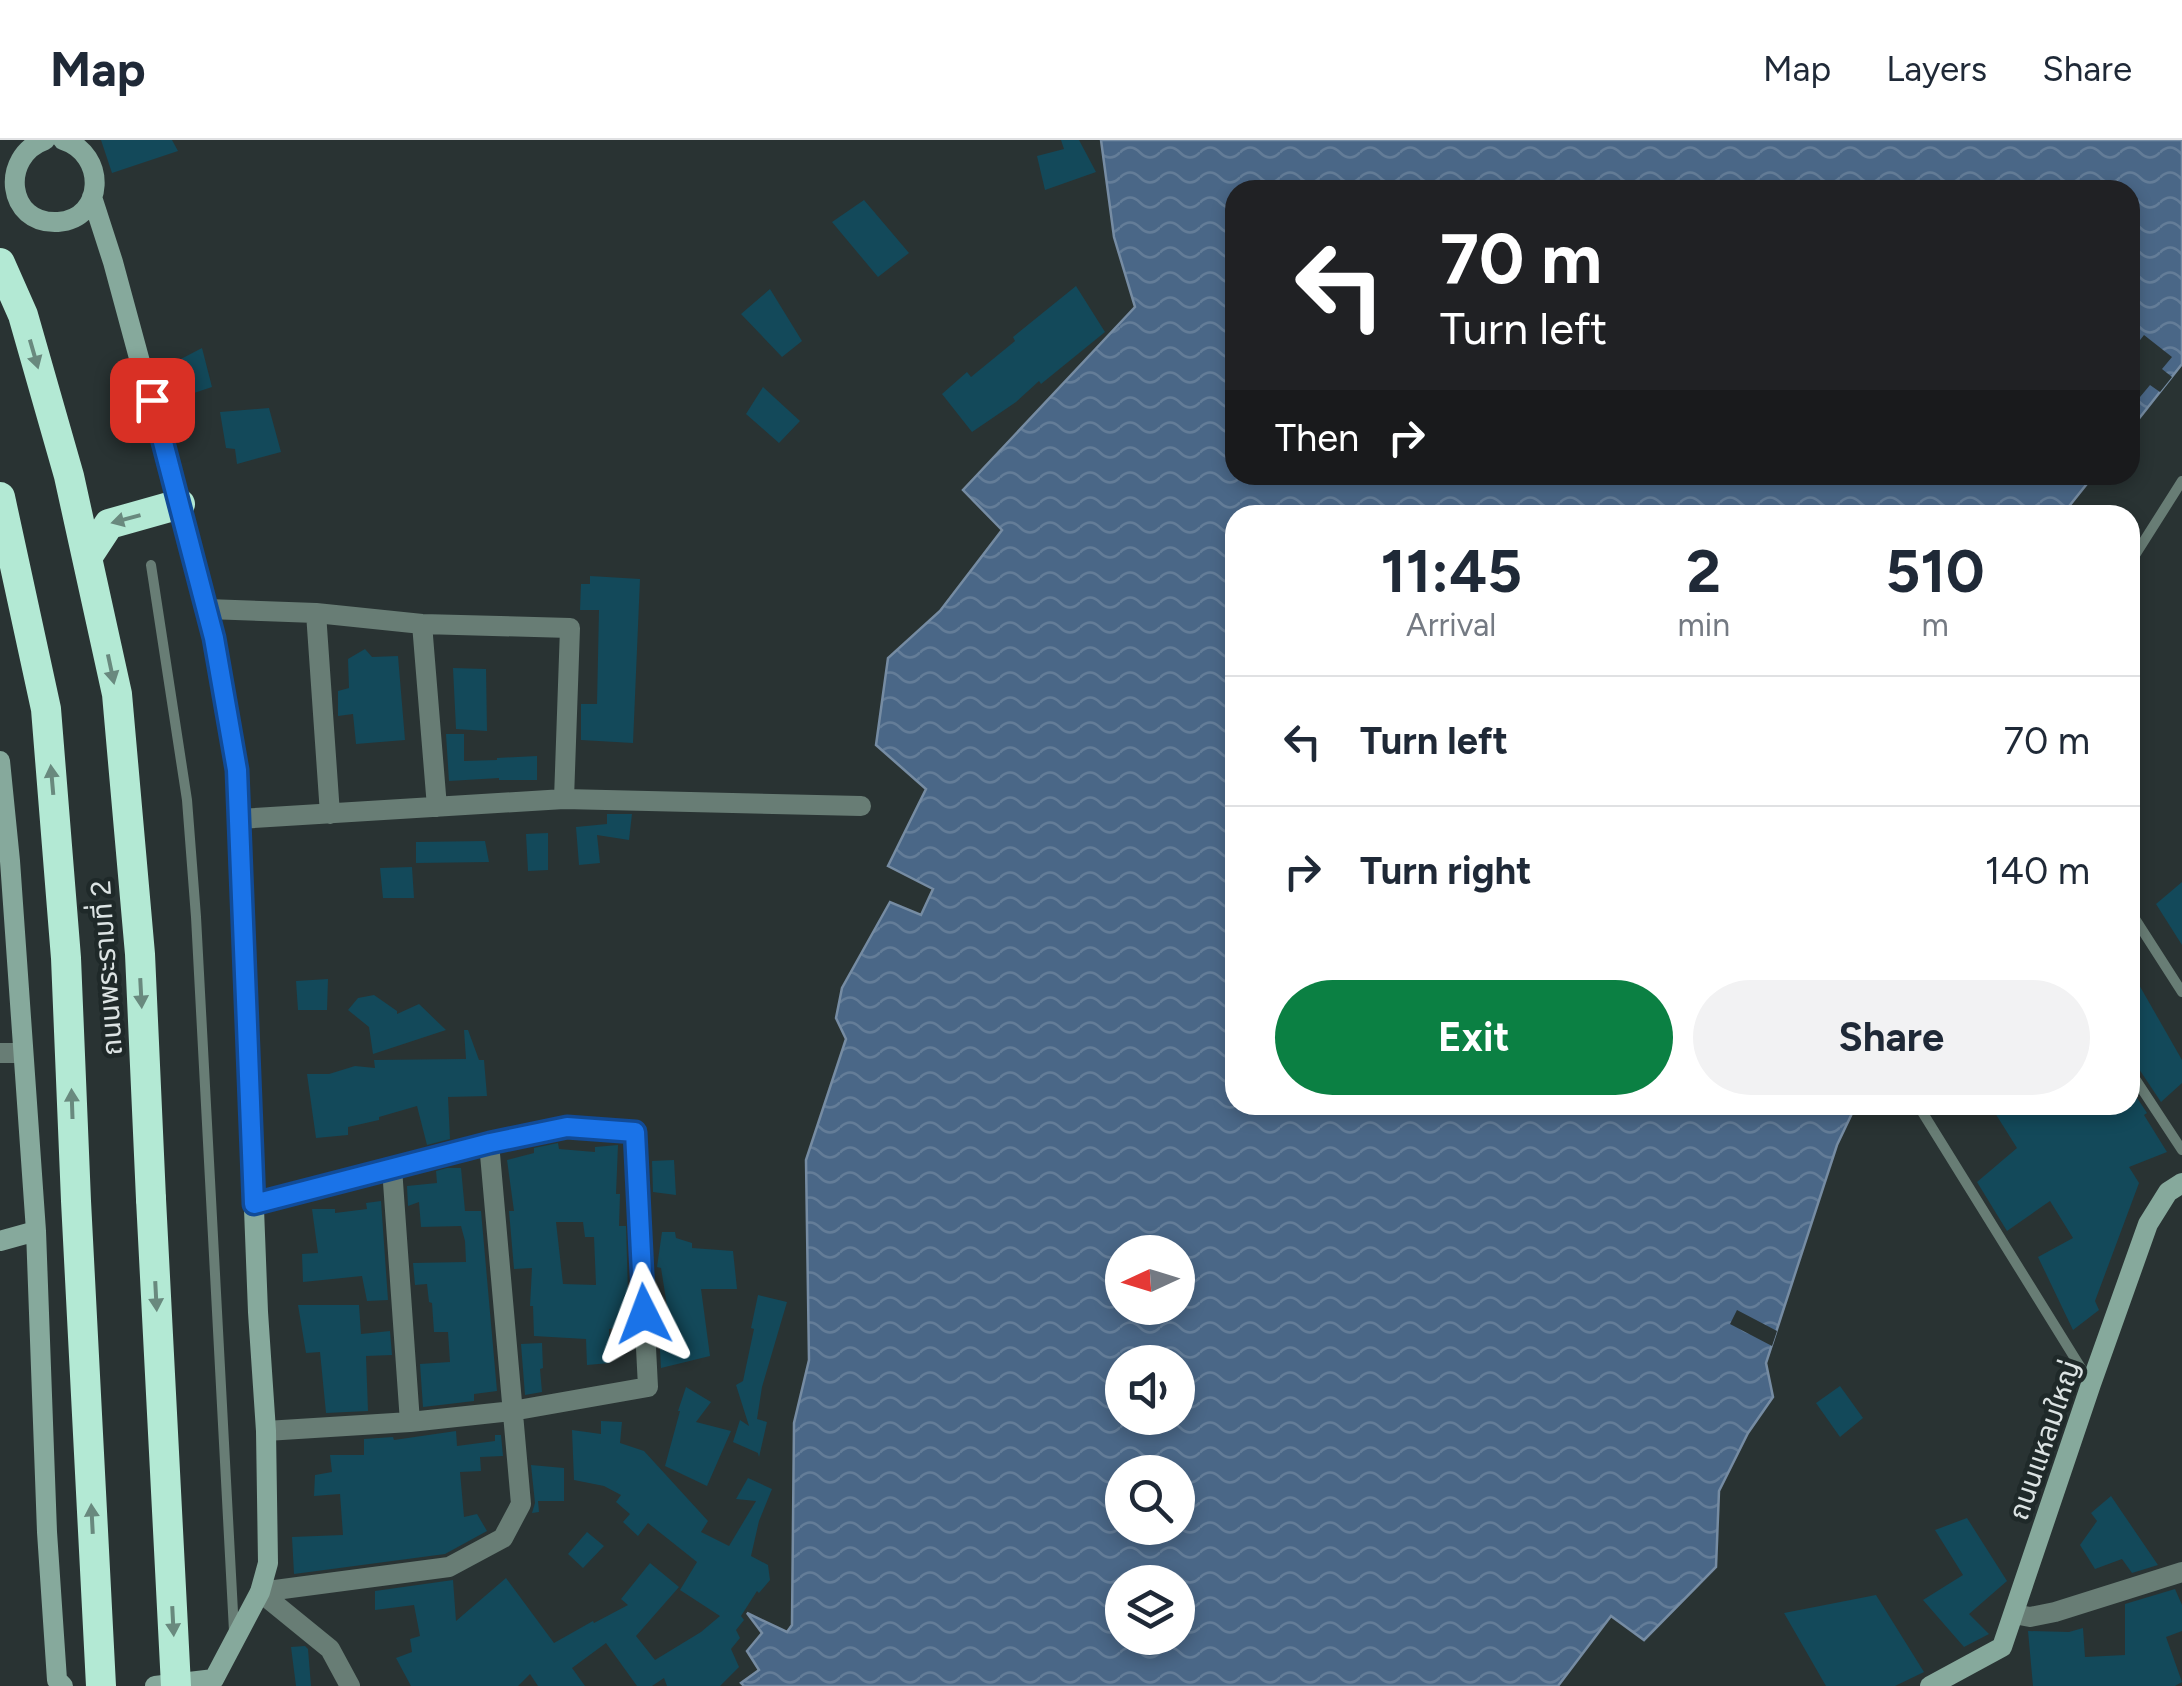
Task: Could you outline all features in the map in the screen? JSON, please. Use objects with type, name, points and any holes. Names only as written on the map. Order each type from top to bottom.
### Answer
[{"type":"highway","name":"ถนนพระรามที่ 2","points":[[0,263],[23,315],[69,476],[117,694],[140,954],[176,1686]]},
{"type":"highway","name":"ถนนพระรามที่ 2","points":[[0,497],[46,709],[66,958],[102,1686]]},
{"type":"highway","points":[[88,556],[109,524],[180,504]]},
{"type":"street","points":[[40,141],[13,150],[12,184],[15,196],[31,216],[54,222],[77,215],[92,197],[94,171],[90,160],[74,143]]},
{"type":"street","points":[[92,197],[114,262],[207,610],[237,770],[266,1431],[268,1563],[260,1592],[214,1678],[155,1686]]},
{"type":"street","points":[[54,222],[88,233],[114,262]]},
{"type":"street","points":[[207,610],[316,613],[422,624],[570,628],[564,799]]},
{"type":"street","points":[[316,613],[330,814]]},
{"type":"street","points":[[422,624],[436,807]]},
{"type":"street","points":[[0,761],[36,1231],[47,1532],[57,1680],[63,1686]]},
{"type":"street","points":[[239,819],[564,799],[861,806]]},
{"type":"street","points":[[0,1053],[22,1054]]},
{"type":"street","points":[[254,1204],[567,1127],[635,1132],[648,1386],[512,1410],[410,1422],[266,1431]]},
{"type":"street","points":[[260,1592],[449,1567],[503,1538],[521,1504],[490,1143]]},
{"type":"street","points":[[392,1168],[410,1422]]},
{"type":"street","name":"ถนนแหลมใหญ่","points":[[1930,1686],[2002,1648],[2148,1224],[2168,1192],[2182,1183]]},
{"type":"street","points":[[0,1241],[36,1231]]},
{"type":"street","points":[[2014,1614],[2030,1617],[2055,1612],[2182,1572]]},
{"type":"street","points":[[260,1592],[330,1649],[350,1686]]},
{"type":"lane","points":[[2140,546],[2182,481]]},
{"type":"lane","points":[[150,565],[187,800],[235,1638]]},
{"type":"lane","points":[[2140,927],[2182,992]]},
{"type":"lane","points":[[2140,1086],[2182,1150]]},
{"type":"lane","points":[[1924,1115],[2091,1384]]},
{"type":"water","points":[[1101,140],[2182,140],[2182,364],[2140,417],[2140,180],[1225,180],[1225,485],[2086,485],[2070,505],[1225,505],[1225,1115],[1851,1115],[1837,1145],[1766,1363],[1773,1397],[1748,1433],[1719,1491],[1716,1567],[1644,1640],[1611,1616],[1558,1686],[741,1683],[759,1670],[747,1651],[762,1633],[747,1613],[787,1632],[792,1625],[794,1423],[809,1360],[806,1160],[846,1039],[836,1018],[842,988],[890,902],[921,915],[933,889],[888,866],[926,789],[876,745],[888,658],[940,611],[1002,530],[963,490],[1135,307],[1114,237]]},
{"type":"pier","points":[[2144,335],[2172,357],[2162,369],[2172,377],[2160,392],[2150,385],[2140,397],[2140,340]]},
{"type":"pier","points":[[1737,1310],[1777,1331],[1772,1346],[1730,1324]]},
{"type":"building","points":[[101,140],[172,140],[178,151],[112,173]]},
{"type":"building","points":[[1061,140],[1079,140],[1096,172],[1045,190],[1037,156],[1064,149]]},
{"type":"building","points":[[864,200],[909,253],[878,277],[832,222]]},
{"type":"building","points":[[1076,286],[1105,332],[1041,384],[1039,381],[972,432],[942,394],[967,372],[971,377]]},
{"type":"building","points":[[770,289],[802,341],[782,357],[741,314]]},
{"type":"building","points":[[202,348],[212,387],[185,396],[177,361]]},
{"type":"building","points":[[763,387],[800,421],[779,443],[746,414]]},
{"type":"building","points":[[269,408],[281,452],[237,464],[235,449],[226,448],[220,412]]},
{"type":"building","points":[[590,576],[640,579],[633,743],[581,740],[581,704],[597,704],[599,610],[580,610],[581,584],[590,584]]},
{"type":"building","points":[[365,649],[372,657],[398,656],[405,740],[356,744],[353,714],[338,716],[338,691],[349,688],[348,659]]},
{"type":"building","points":[[453,668],[486,669],[487,731],[456,729]]},
{"type":"building","points":[[446,734],[464,734],[464,761],[537,756],[537,780],[449,781]]},
{"type":"building","points":[[607,814],[632,814],[629,840],[597,835],[600,863],[579,865],[576,827],[607,824]]},
{"type":"building","points":[[548,833],[548,870],[528,871],[526,834]]},
{"type":"building","points":[[485,841],[489,862],[416,863],[416,842]]},
{"type":"building","points":[[412,867],[414,898],[383,898],[380,868]]},
{"type":"building","points":[[2182,882],[2182,945],[2156,904]]},
{"type":"building","points":[[328,979],[327,1010],[298,1010],[296,981]]},
{"type":"building","points":[[2140,986],[2182,1060],[2182,1083],[2161,1102],[2140,1070]]},
{"type":"building","points":[[374,995],[397,1014],[419,1004],[446,1030],[373,1054],[369,1027],[348,1010],[358,998]]},
{"type":"building","points":[[464,1030],[468,1030],[479,1060],[484,1060],[487,1096],[448,1097],[450,1139],[427,1145],[417,1106],[348,1127],[348,1135],[316,1138],[307,1074],[329,1074],[355,1066],[375,1068],[374,1060],[466,1059]]},
{"type":"building","points":[[2140,1102],[2167,1152],[2129,1167],[2139,1183],[2095,1301],[2099,1310],[2073,1330],[2038,1257],[2073,1238],[2050,1201],[2007,1231],[1977,1182],[2017,1148],[1996,1115],[2140,1115]]},
{"type":"building","points":[[558,1143],[559,1149],[595,1152],[595,1147],[618,1145],[616,1194],[620,1194],[619,1226],[626,1226],[629,1326],[609,1329],[610,1363],[587,1365],[586,1339],[534,1336],[530,1306],[532,1268],[514,1269],[509,1211],[514,1211],[507,1160],[534,1153],[534,1148]],"holes":[[[556,1222],[583,1222],[585,1237],[594,1237],[596,1285],[563,1284]]]},
{"type":"building","points":[[674,1160],[676,1195],[653,1192],[652,1161]]},
{"type":"building","points":[[461,1168],[465,1211],[481,1211],[497,1391],[474,1394],[474,1401],[423,1407],[420,1364],[450,1362],[448,1332],[434,1332],[427,1284],[415,1285],[413,1263],[466,1262],[465,1241],[461,1226],[421,1227],[419,1202],[408,1206],[407,1186],[437,1183],[436,1171]]},
{"type":"building","points":[[381,1201],[388,1300],[367,1301],[362,1276],[303,1282],[302,1254],[318,1253],[312,1209],[335,1209],[335,1213],[367,1209],[366,1203]]},
{"type":"building","points":[[662,1232],[675,1232],[676,1238],[692,1243],[692,1248],[733,1251],[737,1289],[701,1289],[710,1356],[661,1368],[658,1314],[668,1312],[661,1268],[657,1267]]},
{"type":"building","points":[[758,1295],[787,1302],[762,1387],[757,1419],[767,1422],[759,1457],[733,1442],[740,1420],[749,1426],[736,1385],[743,1381]]},
{"type":"building","points":[[298,1305],[359,1305],[361,1334],[390,1331],[392,1355],[366,1356],[368,1411],[326,1413],[320,1352],[306,1353]]},
{"type":"building","points":[[542,1343],[542,1392],[525,1395],[521,1344]]},
{"type":"building","points":[[1840,1386],[1863,1418],[1840,1437],[1816,1403]]},
{"type":"building","points":[[686,1387],[711,1402],[696,1422],[731,1431],[707,1486],[665,1466]]},
{"type":"building","points":[[601,1421],[622,1422],[620,1443],[644,1451],[708,1521],[701,1532],[729,1546],[756,1501],[736,1499],[748,1478],[772,1489],[751,1556],[768,1565],[770,1580],[757,1591],[736,1630],[740,1638],[731,1649],[739,1667],[720,1686],[667,1686],[664,1678],[652,1686],[637,1686],[606,1643],[572,1668],[585,1686],[538,1686],[530,1674],[518,1686],[411,1686],[396,1658],[412,1652],[410,1639],[420,1636],[414,1605],[375,1610],[375,1591],[453,1580],[456,1621],[506,1578],[554,1643],[628,1605],[621,1599],[650,1563],[679,1587],[636,1636],[655,1660],[720,1616],[680,1590],[697,1562],[648,1523],[638,1536],[623,1522],[630,1514],[616,1502],[621,1495],[604,1486],[574,1480],[572,1430],[601,1434]]},
{"type":"building","points":[[456,1431],[457,1446],[495,1441],[495,1435],[501,1435],[503,1456],[480,1457],[481,1471],[460,1472],[464,1517],[477,1514],[487,1531],[445,1554],[294,1574],[292,1537],[343,1535],[340,1494],[314,1496],[315,1475],[332,1472],[330,1455],[364,1455],[364,1439],[394,1440]]},
{"type":"building","points":[[531,1465],[564,1468],[564,1501],[538,1501],[539,1512],[532,1513],[535,1503]]},
{"type":"building","points":[[2111,1496],[2158,1565],[2132,1573],[2122,1559],[2095,1569],[2080,1545],[2097,1521],[2091,1513]]},
{"type":"building","points":[[1967,1518],[2007,1581],[1969,1614],[1989,1634],[1964,1647],[1923,1600],[1963,1575],[1935,1530]]},
{"type":"building","points":[[587,1532],[604,1546],[583,1568],[568,1554]]},
{"type":"building","points":[[2175,1589],[2182,1605],[2182,1631],[2166,1637],[2182,1682],[2175,1686],[2033,1686],[2028,1631],[2069,1632],[2083,1628],[2085,1657],[2125,1655],[2125,1604]]},
{"type":"building","points":[[1876,1595],[1924,1672],[1895,1686],[1826,1686],[1784,1613]]},
{"type":"building","points":[[305,1646],[311,1686],[296,1686],[291,1647]]},
{"type":"route","points":[[152,400],[214,638],[237,770],[254,1204],[567,1127],[635,1132],[644,1314]]}]
